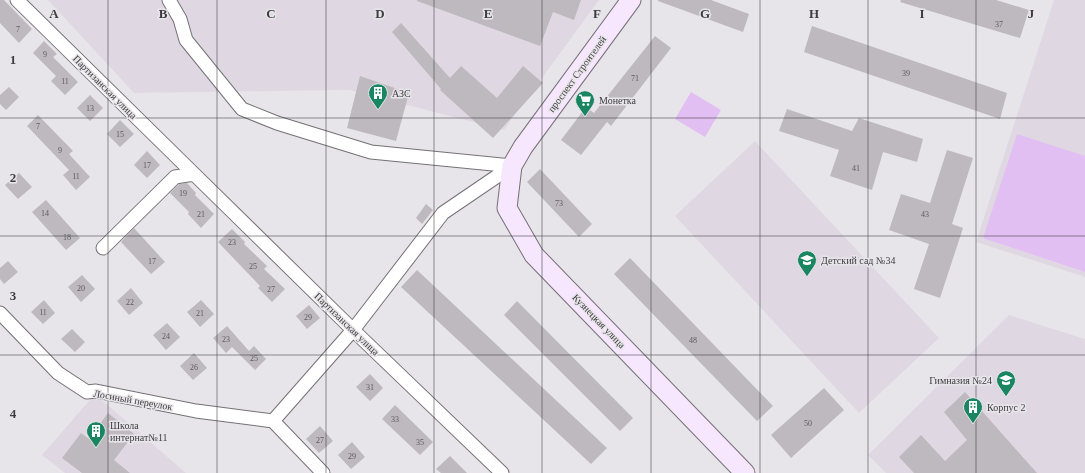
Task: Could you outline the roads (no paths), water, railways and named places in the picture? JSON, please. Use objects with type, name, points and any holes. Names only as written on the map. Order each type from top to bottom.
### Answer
[{"type":"main road","name":"проспект Строителей","points":[[523,147],[631,0]]},
{"type":"main road","name":"Кузнецкая улица","points":[[523,147],[512,166],[507,208],[534,255],[745,473]]},
{"type":"street","name":"Партизанская улица","points":[[18,0],[353,330],[502,473]]},
{"type":"street","points":[[169,0],[180,20],[186,40],[242,109],[277,123],[371,152],[512,166]]},
{"type":"street","points":[[323,473],[273,421],[353,330],[443,213],[512,166]]},
{"type":"street","points":[[102,248],[175,177],[194,174]]},
{"type":"street","name":"Лосиный переулок","points":[[0,313],[58,374],[87,392],[96,391],[196,411],[273,421]]},
{"type":"place","name":"АЗС","points":[[378,110]]},
{"type":"place","name":"Монетка","points":[[585,117]]},
{"type":"place","name":"Детский сад №34","points":[[807,277]]},
{"type":"place","name":"Гимназия №24","points":[[1006,397]]},
{"type":"place","name":"Корпус 2","points":[[973,424]]},
{"type":"place","name":"Школа интернат№11","points":[[96,448]]}]
